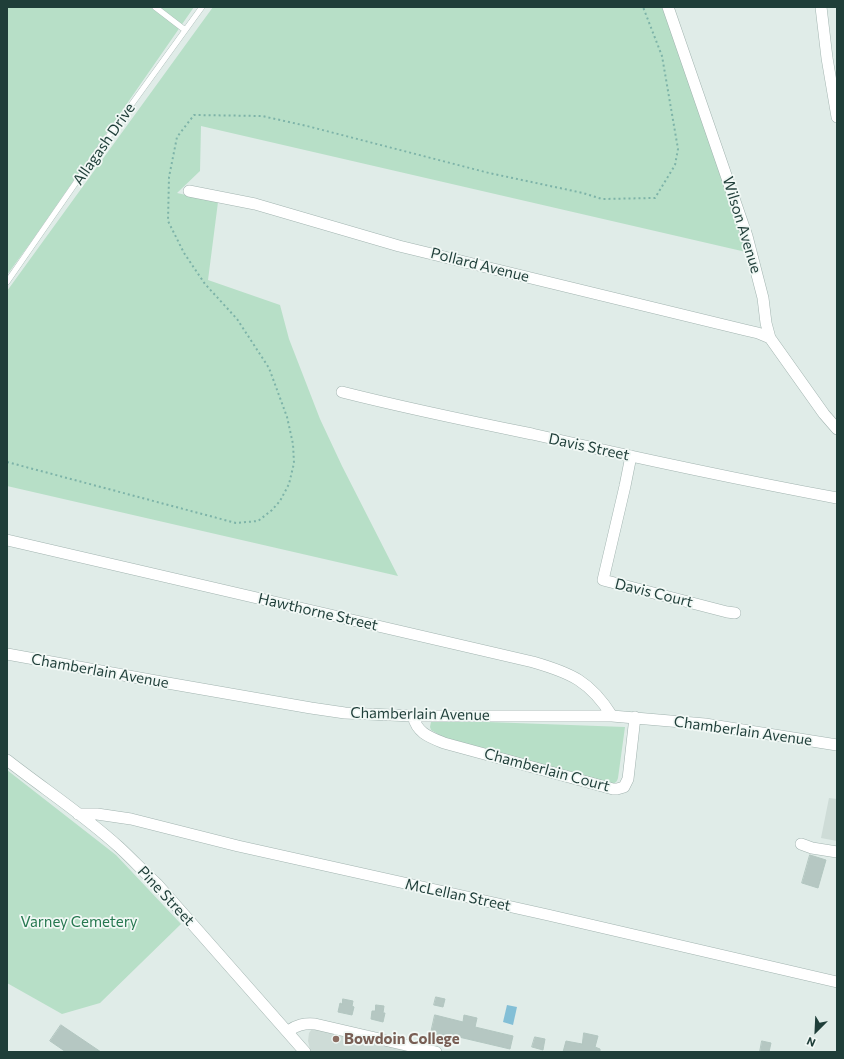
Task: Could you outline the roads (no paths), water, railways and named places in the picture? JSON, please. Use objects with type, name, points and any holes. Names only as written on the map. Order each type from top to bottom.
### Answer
[{"type":"street","name":"Wilson Avenue","points":[[668,7],[748,236],[763,298],[770,338],[824,414],[837,429]]},
{"type":"street","points":[[820,7],[837,117]]},
{"type":"street","name":"Pollard Avenue","points":[[189,191],[255,204],[399,246],[758,333],[770,338]]},
{"type":"street","name":"Davis Street","points":[[342,392],[396,406],[837,498]]},
{"type":"street","name":"Davis Court","points":[[631,456],[624,493],[603,580],[734,613]]},
{"type":"street","name":"Hawthorne Street","points":[[7,540],[554,668],[570,674],[584,683],[604,703],[612,716]]},
{"type":"street","name":"Chamberlain Avenue","points":[[7,654],[345,713],[413,716],[635,717],[705,724],[837,745]]},
{"type":"street","name":"Chamberlain Court","points":[[413,716],[415,723],[420,730],[430,737],[617,789],[624,787],[628,779],[635,717]]},
{"type":"street","name":"Pine Street","points":[[7,760],[119,847],[157,884],[288,1031],[302,1050]]},
{"type":"street","name":"McLellan Street","points":[[78,814],[97,814],[131,819],[238,846],[548,915],[837,982]]},
{"type":"street","points":[[801,844],[812,848],[837,852]]},
{"type":"street","points":[[288,1031],[299,1024],[315,1024],[436,1052]]},
{"type":"lane","points":[[155,7],[185,30]]},
{"type":"lane","name":"Allagash Drive","points":[[7,282],[95,155],[202,7]]},
{"type":"water","points":[[507,1005],[517,1007],[513,1025],[503,1022]]},
{"type":"place","name":"Bowdoin College","points":[[336,1039]]},
{"type":"park label","name":"Varney Cemetery","points":[[79,922]]}]
